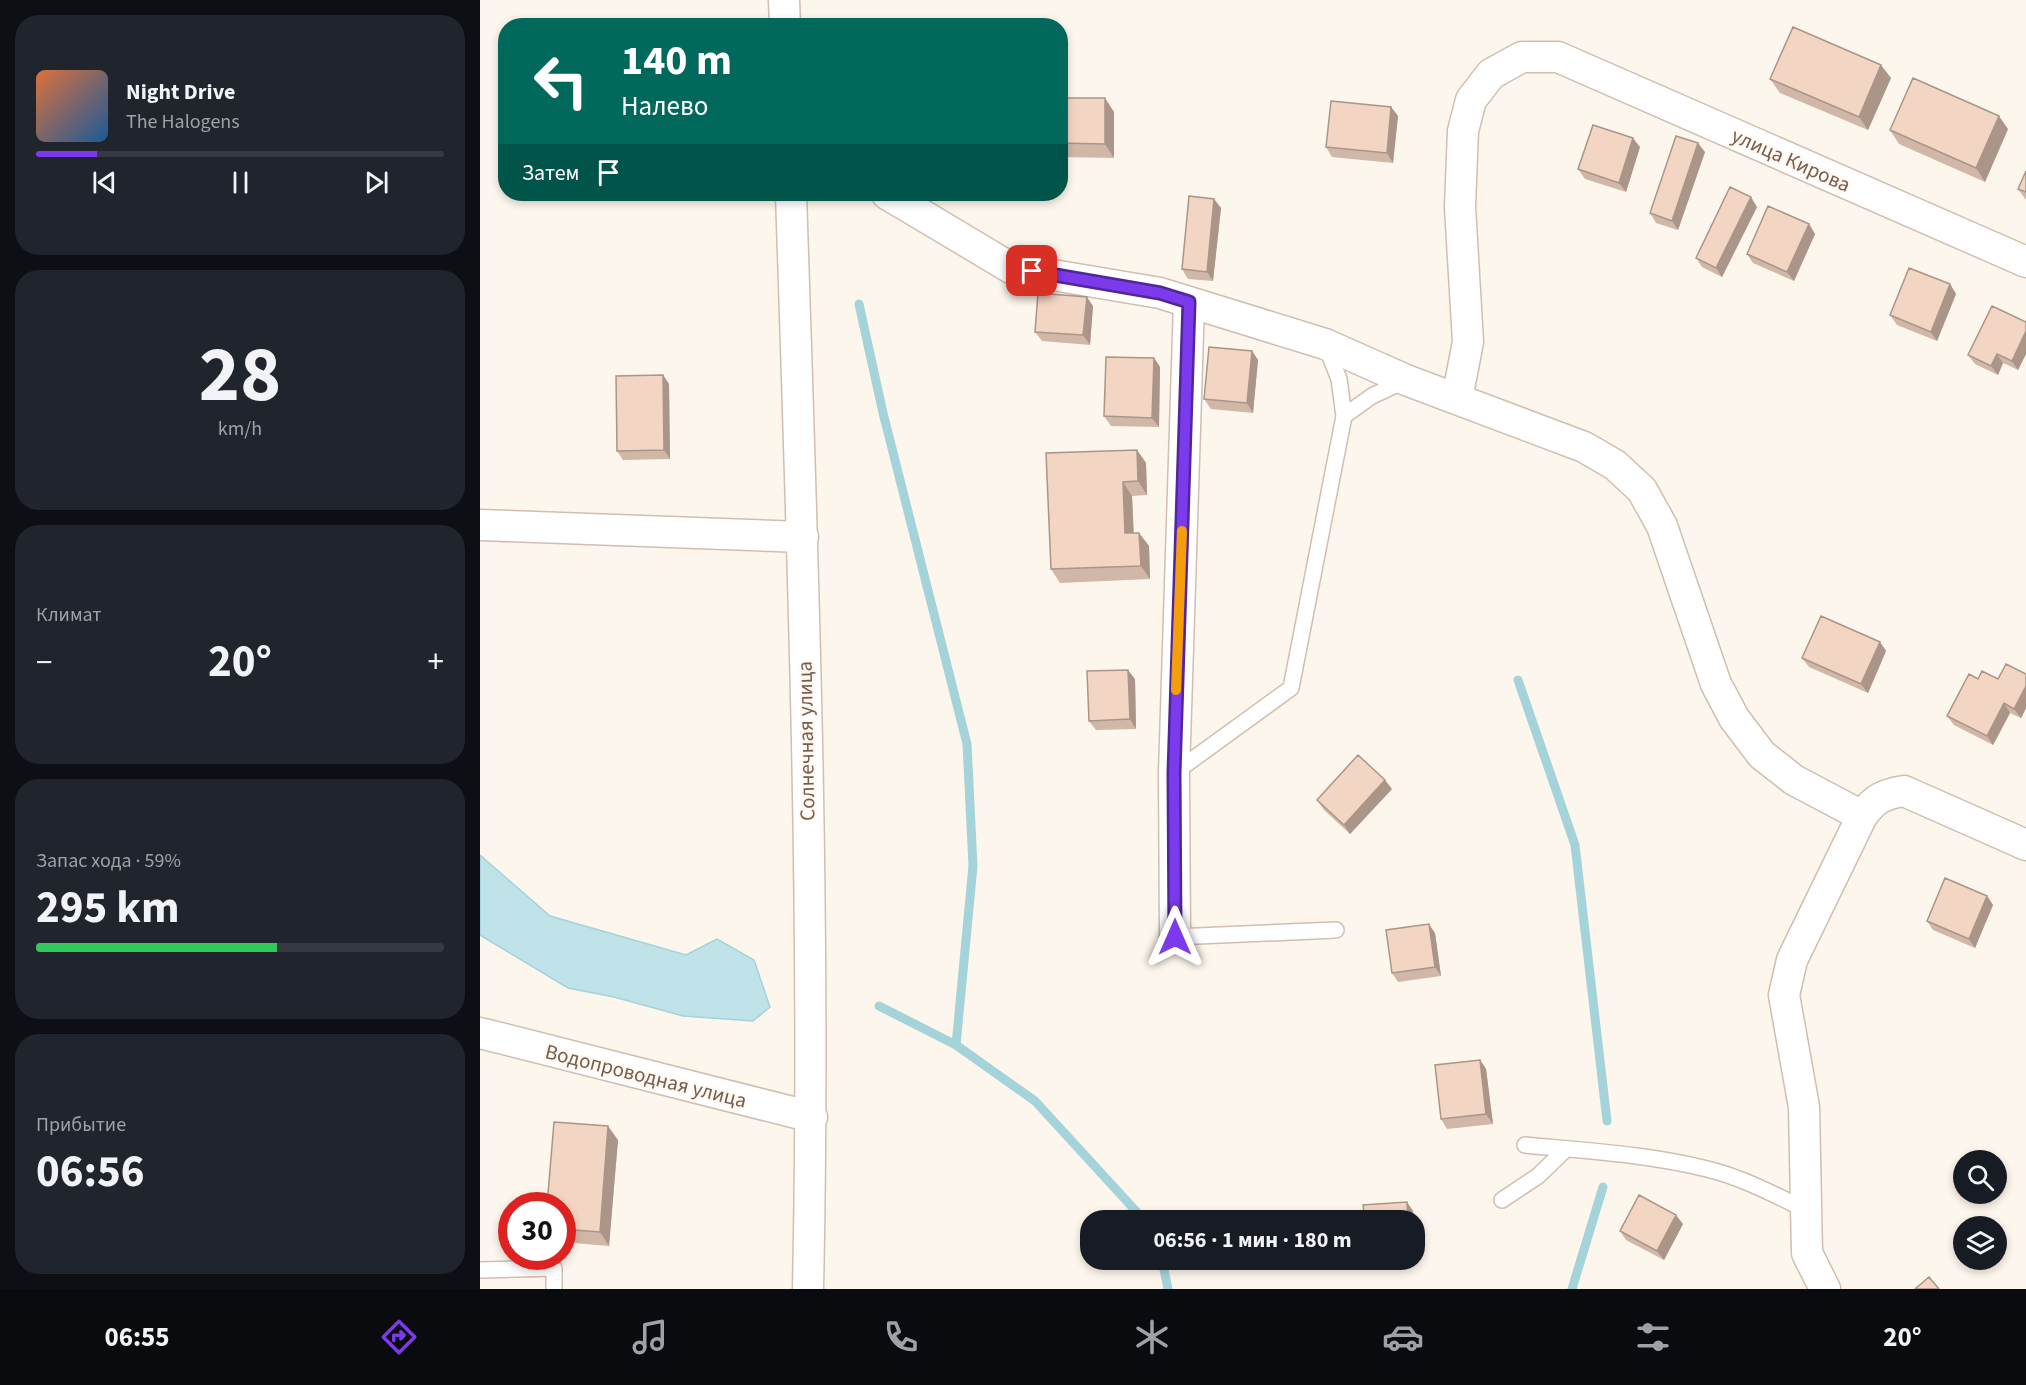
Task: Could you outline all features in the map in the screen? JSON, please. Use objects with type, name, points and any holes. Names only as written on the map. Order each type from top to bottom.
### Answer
[{"type":"street","points":[[784,0],[785,18]]},
{"type":"street","name":"улица Кирова","points":[[1457,399],[1468,342],[1460,207],[1463,131],[1471,100],[1491,74],[1522,57],[1558,57],[2026,262]]},
{"type":"street","name":"Солнечная улица","points":[[791,201],[802,537],[812,1117],[808,1289]]},
{"type":"street","points":[[899,201],[1011,268],[1160,293],[1325,344],[1406,380],[1584,447],[1615,465],[1642,490],[1662,526],[1716,684],[1734,718],[1762,755],[1794,780],[1862,816]]},
{"type":"street","points":[[1175,937],[1174,773],[1189,302]]},
{"type":"street","points":[[480,525],[802,537]]},
{"type":"street","points":[[1825,1289],[1807,1253],[1804,1209],[1804,1107],[1785,994],[1792,960],[1862,816],[1873,800],[1888,793],[1904,791],[2026,845]]},
{"type":"street","name":"Водопроводная улица","points":[[480,1033],[812,1117]]},
{"type":"lane","points":[[1174,773],[1291,688],[1344,416],[1339,380],[1325,344]]},
{"type":"lane","points":[[1344,416],[1372,396],[1406,380]]},
{"type":"lane","points":[[1175,937],[1336,930]]},
{"type":"lane","points":[[1525,1145],[1638,1155],[1708,1169],[1746,1182],[1804,1209]]},
{"type":"lane","points":[[1502,1200],[1538,1176],[1566,1149]]},
{"type":"lane","points":[[480,1270],[554,1268],[554,1289]]},
{"type":"water","points":[[480,855],[550,916],[686,955],[717,939],[754,960],[770,1007],[753,1021],[683,1016],[614,997],[568,988],[480,935]]},
{"type":"building","points":[[1793,27],[1881,65],[1859,117],[1770,79]]},
{"type":"building","points":[[1913,78],[1999,116],[1976,168],[1890,130]]},
{"type":"building","points":[[1068,98],[1105,98],[1105,144],[1068,143]]},
{"type":"building","points":[[1331,101],[1391,107],[1387,153],[1326,147]]},
{"type":"building","points":[[1593,125],[1633,138],[1619,183],[1578,169]]},
{"type":"building","points":[[1676,136],[1698,143],[1672,221],[1650,213]]},
{"type":"building","points":[[2026,171],[2026,192],[2018,189]]},
{"type":"building","points":[[1730,187],[1751,197],[1716,268],[1696,258]]},
{"type":"building","points":[[1189,196],[1214,199],[1207,272],[1182,269]]},
{"type":"building","points":[[1768,206],[1809,224],[1787,272],[1747,254]]},
{"type":"building","points":[[1909,268],[1950,284],[1931,332],[1890,315]]},
{"type":"building","points":[[1038,293],[1087,297],[1083,335],[1035,332]]},
{"type":"building","points":[[1992,306],[2026,322],[2026,331],[2012,361],[1997,354],[1991,366],[1968,355]]},
{"type":"building","points":[[1209,347],[1252,351],[1247,403],[1204,399]]},
{"type":"building","points":[[1106,357],[1154,358],[1152,418],[1104,416]]},
{"type":"building","points":[[663,375],[664,450],[617,451],[616,376]]},
{"type":"building","points":[[1137,450],[1138,481],[1123,482],[1125,533],[1139,533],[1141,566],[1051,569],[1046,453]]},
{"type":"building","points":[[1821,616],[1880,642],[1861,684],[1802,658]]},
{"type":"building","points":[[2006,664],[2026,674],[2026,686],[2014,709],[2004,703],[1987,736],[1947,716],[1969,674],[1978,679],[1982,671],[1998,679]]},
{"type":"building","points":[[1128,670],[1130,719],[1089,721],[1087,671]]},
{"type":"building","points":[[1358,755],[1385,780],[1344,825],[1317,800]]},
{"type":"building","points":[[1945,878],[1987,896],[1969,939],[1927,921]]},
{"type":"building","points":[[1429,924],[1435,967],[1392,973],[1386,930]]},
{"type":"building","points":[[1480,1060],[1486,1114],[1441,1119],[1435,1065]]},
{"type":"building","points":[[554,1122],[608,1126],[600,1232],[576,1230],[576,1192],[548,1192]]},
{"type":"building","points":[[1639,1195],[1676,1215],[1657,1251],[1620,1231]]},
{"type":"building","points":[[1407,1202],[1407,1210],[1364,1210],[1363,1205]]},
{"type":"building","points":[[1929,1277],[1939,1289],[1915,1289]]},
{"type":"waterway","points":[[859,304],[883,413],[967,744],[973,866],[956,1045]]},
{"type":"waterway","points":[[1518,680],[1575,845],[1607,1121]]},
{"type":"waterway","points":[[879,1006],[956,1045],[1035,1101],[1135,1210]]},
{"type":"waterway","points":[[1572,1289],[1603,1187]]},
{"type":"waterway","points":[[1164,1270],[1168,1289]]},
{"type":"slow traffic","points":[[1176,690],[1182,531]]},
{"type":"route","points":[[1032,271],[1160,293],[1189,302],[1174,773],[1175,937]]}]
